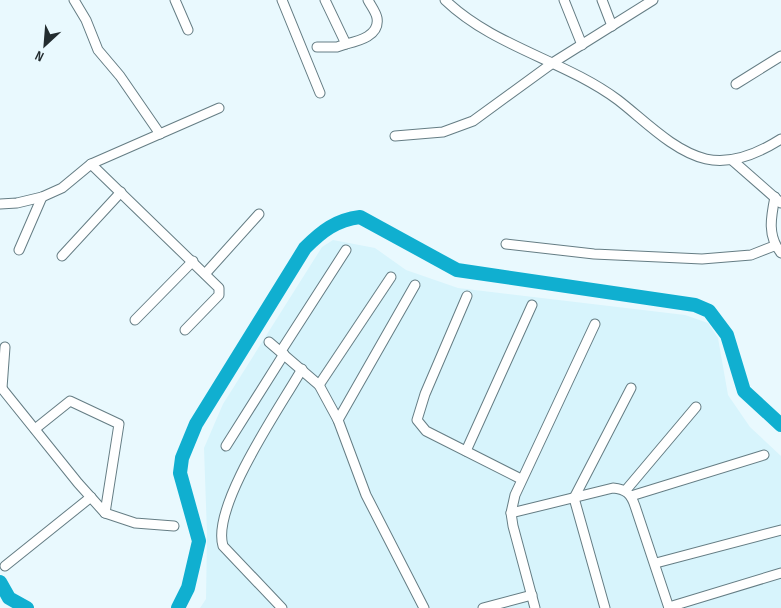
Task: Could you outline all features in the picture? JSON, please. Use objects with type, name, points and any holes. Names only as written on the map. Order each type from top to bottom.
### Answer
[{"type":"street","points":[[74,0],[86,20],[98,50],[120,76],[160,134]]},
{"type":"street","points":[[175,0],[188,30]]},
{"type":"street","points":[[282,0],[320,93]]},
{"type":"street","points":[[325,0],[346,44]]},
{"type":"street","points":[[317,47],[337,47],[364,40],[373,32],[377,24],[377,17],[368,0]]},
{"type":"street","points":[[444,0],[490,34],[554,62],[616,98],[679,147],[705,158],[732,160],[767,148],[781,139]]},
{"type":"street","points":[[564,0],[582,45]]},
{"type":"street","points":[[602,0],[612,26]]},
{"type":"street","points":[[395,136],[443,132],[473,120],[554,62],[653,0]]},
{"type":"street","points":[[736,84],[781,56]]},
{"type":"street","points":[[0,204],[17,204],[42,197],[62,188],[92,164],[219,108]]},
{"type":"street","points":[[732,160],[778,200],[770,230],[774,246],[781,253]]},
{"type":"street","points":[[92,164],[217,285],[219,294],[185,330]]},
{"type":"street","points":[[62,256],[121,192]]},
{"type":"street","points":[[20,250],[42,197]]},
{"type":"street","points":[[206,274],[259,214]]},
{"type":"street","points":[[506,244],[594,254],[702,260],[751,255],[774,246]]},
{"type":"street","points":[[226,446],[346,250]]},
{"type":"street","points":[[135,320],[193,261]]},
{"type":"street","points":[[320,385],[391,277]]},
{"type":"street","points":[[338,420],[415,285]]},
{"type":"street","points":[[467,296],[422,402],[417,420],[426,431],[521,479]]},
{"type":"street","points":[[466,451],[532,306]]},
{"type":"street","points":[[535,608],[512,514],[521,479],[595,324]]},
{"type":"street","points":[[269,342],[320,385],[338,420],[366,495],[424,608]]},
{"type":"street","points":[[5,347],[1,387],[105,512],[135,523],[174,526]]},
{"type":"street","points":[[282,608],[223,546],[221,538],[228,503],[240,474],[302,369]]},
{"type":"street","points":[[605,608],[574,498],[631,388]]},
{"type":"street","points":[[35,429],[70,401],[119,424],[105,512]]},
{"type":"street","points":[[628,493],[696,407]]},
{"type":"street","points":[[512,514],[613,488],[628,493],[764,455]]},
{"type":"street","points":[[628,493],[656,563],[669,607],[781,573]]},
{"type":"street","points":[[5,566],[91,497]]},
{"type":"street","points":[[656,563],[781,530]]},
{"type":"street","points":[[483,608],[532,595]]},
{"type":"shaded area","points":[[333,240],[375,248],[406,270],[458,288],[685,315],[708,323],[718,338],[728,395],[750,427],[781,456],[781,608],[200,608],[206,599],[207,534],[204,448],[223,404],[322,247]]},
{"type":"waterway","points":[[178,608],[188,588],[199,541],[180,473],[182,458],[196,424],[305,248],[317,236],[351,218],[360,217],[457,270],[695,305],[709,311],[727,335],[744,391],[781,425]]},
{"type":"waterway","points":[[0,582],[9,598],[27,608]]}]
